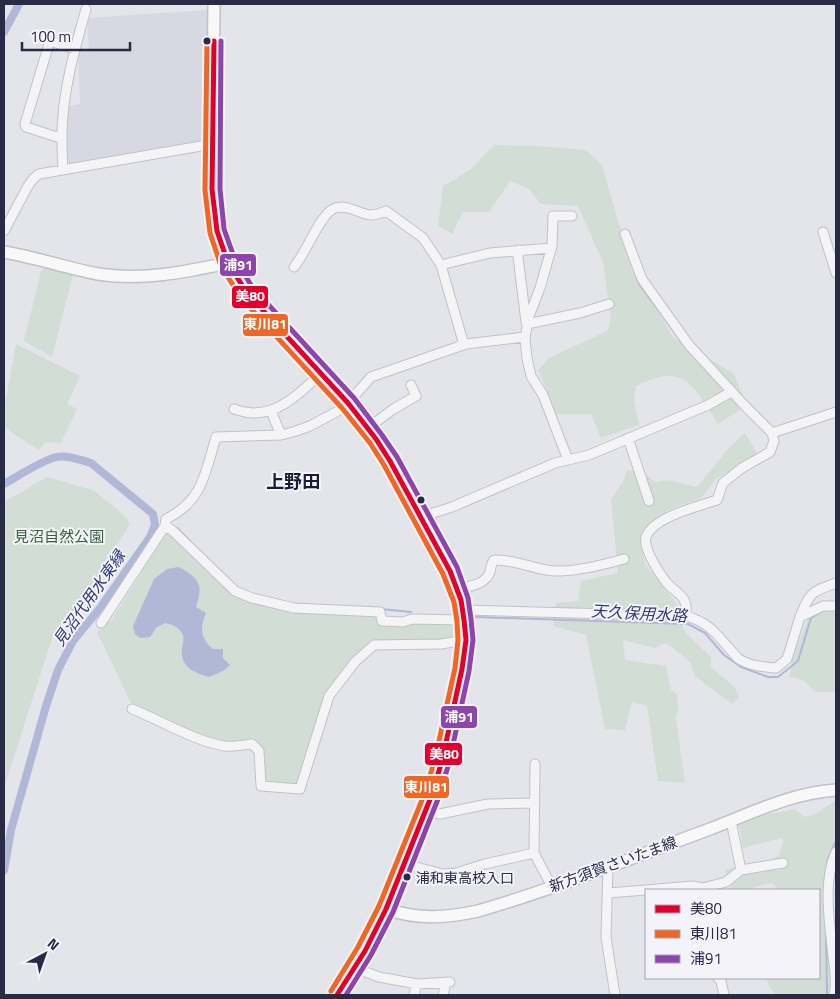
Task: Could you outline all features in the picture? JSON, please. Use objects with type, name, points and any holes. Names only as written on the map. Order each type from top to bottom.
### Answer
[{"type":"main road","points":[[214,4],[212,189],[217,231],[228,263],[247,293],[348,403],[368,428],[390,461],[445,560],[457,589],[463,615],[466,640],[462,669],[442,761],[426,811],[386,909],[355,968],[337,995]]},
{"type":"main road","points":[[4,252],[79,270],[123,276],[161,276],[228,263]]},
{"type":"main road","name":"新方須賀さいたま線","points":[[386,909],[420,917],[459,916],[496,906],[608,867],[793,797],[836,790]]},
{"type":"street","points":[[63,170],[62,135],[64,109],[74,48],[86,8]]},
{"type":"street","points":[[62,135],[56,137],[26,127],[25,124],[49,44],[53,42],[74,48]]},
{"type":"street","points":[[4,231],[33,179],[39,174],[213,144]]},
{"type":"street","points":[[294,268],[325,216],[333,209],[340,207],[375,216],[386,211],[423,238],[441,265],[464,345]]},
{"type":"street","points":[[527,325],[551,248],[553,216],[572,216]]},
{"type":"street","points":[[823,232],[836,273]]},
{"type":"street","points":[[625,234],[642,279],[689,344],[732,392],[772,432],[774,441],[770,452],[742,468],[723,483],[717,500],[677,514],[655,526],[646,537],[646,548],[666,581],[687,605],[686,616]]},
{"type":"street","points":[[441,265],[475,256],[551,248]]},
{"type":"street","points":[[519,250],[518,257],[527,325],[526,358],[531,376],[543,395],[568,460]]},
{"type":"street","points":[[527,325],[580,313],[609,304]]},
{"type":"street","points":[[101,623],[165,526],[166,519],[178,513],[193,500],[200,488],[216,437],[293,432],[310,426],[338,411],[348,403],[371,377],[464,345],[526,337]]},
{"type":"street","points":[[234,409],[253,413],[271,411],[292,400],[321,374]]},
{"type":"street","points":[[368,428],[392,410],[416,396],[412,385]]},
{"type":"street","points":[[421,517],[452,507],[555,464],[589,455],[732,392]]},
{"type":"street","points":[[271,411],[281,434]]},
{"type":"street","points":[[772,432],[836,412]]},
{"type":"street","points":[[628,438],[649,501]]},
{"type":"street","points":[[165,526],[172,530],[235,591],[252,598],[294,608],[380,612],[382,621],[403,622],[412,619],[463,615],[686,616],[700,620],[713,630],[739,658],[749,664],[763,667],[776,668],[787,659],[808,597],[820,589],[836,584]]},
{"type":"street","points":[[457,589],[485,581],[494,560],[510,561],[554,571],[598,566],[624,559]]},
{"type":"street","points":[[800,617],[823,606],[836,606]]},
{"type":"street","points":[[132,710],[198,738],[218,744],[227,746],[252,744],[259,751],[260,786],[300,789],[329,696],[355,662],[374,645],[441,644],[466,640]]},
{"type":"street","points":[[535,764],[534,853],[552,886]]},
{"type":"street","points":[[426,811],[440,814],[488,804],[534,803]]},
{"type":"street","points":[[731,821],[741,870]]},
{"type":"street","points":[[834,995],[833,922],[829,877],[836,852]]},
{"type":"street","points":[[405,864],[443,874],[456,873],[485,864],[534,853]]},
{"type":"street","points":[[658,889],[692,886],[702,889],[726,882],[741,870],[783,863]]},
{"type":"street","points":[[608,867],[606,937],[615,995]]},
{"type":"street","points":[[608,894],[645,890]]},
{"type":"street","points":[[355,968],[380,977],[417,984],[448,982],[443,995]]},
{"type":"street","points":[[719,979],[724,995]]},
{"type":"street","points":[[414,995],[417,984]]},
{"type":"shaded area","points":[[208,10],[206,141],[69,164],[66,161],[68,106],[80,104],[78,51],[89,49],[87,18]]},
{"type":"green space","points":[[494,145],[586,150],[602,165],[632,270],[673,337],[734,374],[744,400],[738,411],[718,424],[702,399],[686,381],[677,377],[666,376],[636,386],[634,400],[639,425],[601,438],[591,414],[556,414],[538,370],[549,358],[607,331],[611,321],[603,262],[578,206],[541,204],[529,189],[510,181],[489,212],[463,212],[452,234],[438,226],[443,186],[470,170]]},
{"type":"green space","points":[[46,268],[73,275],[52,357],[24,341],[41,271]]},
{"type":"green space","points":[[16,344],[80,376],[67,404],[77,409],[61,443],[46,442],[38,450],[4,427],[4,409]]},
{"type":"green space","points":[[745,433],[758,455],[716,479],[701,498],[668,510],[641,534],[645,564],[678,605],[684,631],[711,657],[711,667],[734,686],[739,697],[732,704],[695,676],[690,662],[665,643],[655,648],[623,640],[625,660],[666,666],[671,690],[677,695],[678,710],[676,719],[685,783],[658,781],[647,706],[632,702],[625,730],[605,729],[586,635],[553,626],[556,603],[578,601],[581,581],[618,573],[611,499],[623,482],[627,470],[645,474],[655,482],[669,480],[697,487],[728,449]]},
{"type":"green space","name":"見沼自然公園","points":[[47,477],[93,490],[123,514],[130,523],[78,613],[54,632],[4,788],[4,502]]},
{"type":"green space","points":[[166,534],[172,534],[236,595],[288,611],[373,614],[381,623],[458,621],[462,637],[440,641],[374,642],[327,695],[307,747],[298,785],[266,783],[263,750],[255,742],[225,742],[204,739],[132,705],[97,632],[112,619]]},
{"type":"green space","points":[[821,609],[836,609],[836,692],[815,692],[803,680],[789,677],[794,653],[808,620]]},
{"type":"green space","points":[[836,801],[836,846],[828,868],[834,995],[775,995],[766,979],[820,979],[820,889],[778,889],[772,883],[749,889],[733,888],[728,886],[725,870],[771,860],[779,855],[783,842],[782,838],[743,848],[739,824],[755,814],[777,813],[795,809],[805,817],[816,814]]},
{"type":"water","points":[[179,567],[191,575],[198,583],[200,593],[196,607],[206,613],[202,628],[203,637],[213,649],[223,649],[223,658],[230,665],[223,671],[209,677],[189,668],[183,661],[184,639],[182,632],[173,625],[165,623],[156,628],[150,637],[140,638],[135,634],[133,626],[154,579],[167,569]]},
{"type":"waterway","name":"見沼代用水東縁","points":[[4,32],[19,4]]},
{"type":"waterway","points":[[639,284],[683,344]]},
{"type":"waterway","name":"見沼代用水東縁","points":[[4,484],[50,459],[56,457],[78,459],[91,463],[153,514],[155,525],[150,537],[100,608],[73,641],[58,670],[11,830],[4,870]]},
{"type":"waterway","name":"天久保用水路","points":[[177,528],[191,542]]},
{"type":"waterway","name":"天久保用水路","points":[[381,609],[411,612]]},
{"type":"waterway","name":"天久保用水路","points":[[475,617],[688,624],[705,633],[724,655],[741,667],[768,677],[778,677],[798,661],[811,618],[821,612]]},
{"type":"waterway","name":"天久保用水路","points":[[825,879],[828,859],[836,841]]},
{"type":"waterway","name":"天久保用水路","points":[[826,931],[827,995]]},
{"type":"transit line","name":"東川81","points":[[207,41],[205,190],[210,233],[221,266],[241,298],[342,408],[370,443],[384,465],[443,574],[454,602],[457,621],[458,640],[455,668],[435,759],[424,795],[379,906],[358,947],[331,991]]},
{"type":"transit line","name":"美80","points":[[214,41],[212,189],[217,231],[228,263],[247,293],[348,403],[376,439],[450,571],[461,600],[464,620],[466,640],[462,669],[442,761],[431,797],[386,909],[365,951],[337,995]]},
{"type":"transit line","name":"浦91","points":[[221,41],[220,189],[224,229],[235,260],[253,288],[354,398],[397,457],[457,567],[468,598],[471,619],[473,640],[469,671],[449,763],[438,799],[393,912],[371,955],[346,995]]},
{"type":"place","name":"浦和東高校入口","points":[[407,877]]},
{"type":"district","name":"上野田","points":[[293,481]]}]
